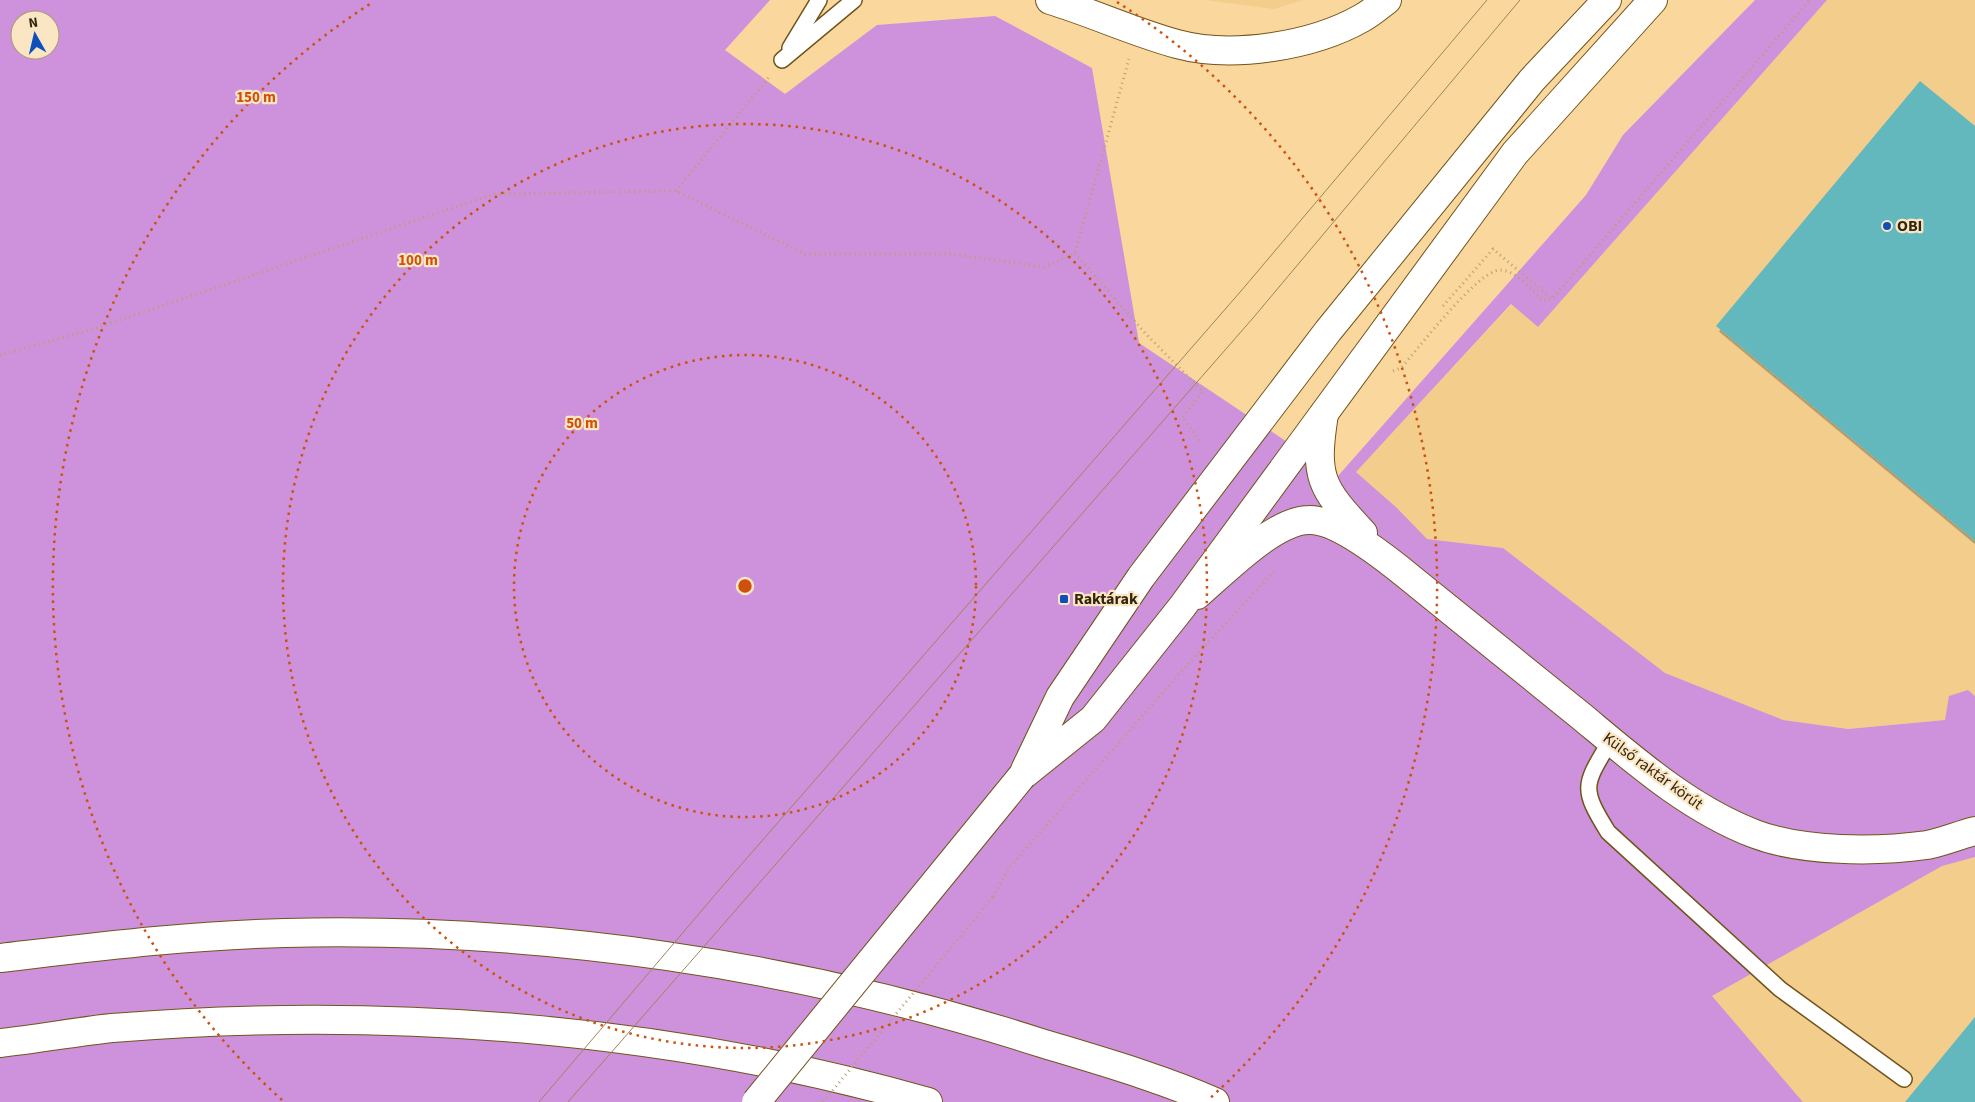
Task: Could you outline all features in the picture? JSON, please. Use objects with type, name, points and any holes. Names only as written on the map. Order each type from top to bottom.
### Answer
[{"type":"main road","points":[[1050,0],[1079,6],[1136,32],[1178,45],[1211,50],[1271,48],[1324,34],[1363,18],[1387,0]]},
{"type":"main road","points":[[1022,776],[1060,697],[1147,569],[1328,331],[1532,80],[1607,0]]},
{"type":"main road","points":[[756,1102],[1022,776],[1093,719],[1182,607],[1515,153],[1653,0]]},
{"type":"main road","name":"Külső raktár körút","points":[[1324,414],[1319,448],[1321,470],[1327,492],[1384,556]]},
{"type":"main road","name":"Külső raktár körút","points":[[1182,607],[1270,534],[1293,522],[1310,520],[1329,523],[1384,556],[1611,740],[1697,806],[1755,834],[1812,847],[1861,849],[1928,845],[1975,831]]},
{"type":"main road","points":[[0,958],[139,942],[284,933],[425,934],[635,951],[778,973],[893,999],[1128,1070],[1215,1102]]},
{"type":"main road","points":[[0,1043],[110,1028],[242,1020],[349,1019],[462,1025],[540,1030],[678,1047],[856,1081],[928,1102]]},
{"type":"lane","points":[[782,60],[819,0]]},
{"type":"lane","points":[[782,60],[854,0]]},
{"type":"lane","points":[[1611,740],[1590,775],[1587,792],[1591,805],[1608,832],[1780,989],[1904,1079]]},
{"type":"path","points":[[1392,371],[1401,368],[1457,303],[1488,273],[1500,270],[1510,272],[1543,301],[1552,299],[1810,0]]},
{"type":"path","points":[[0,354],[90,330],[494,194],[676,191],[805,254],[950,254],[1045,267],[1075,253],[1136,32]]},
{"type":"path","points":[[676,191],[782,60]]},
{"type":"path","points":[[1493,249],[1552,299]]},
{"type":"path","points":[[1075,253],[1144,333],[1203,392],[1182,417],[1201,442]]},
{"type":"path","points":[[823,1102],[993,897],[1008,869],[1178,675],[1278,567]]},
{"type":"shaded area","points":[[0,0],[770,0],[725,50],[785,94],[877,25],[995,16],[1092,68],[1139,343],[1338,476],[1586,195],[1623,135],[1755,0],[1827,0],[1538,327],[1511,304],[1356,472],[1397,508],[1427,539],[1503,548],[1665,673],[1783,720],[1848,729],[1945,720],[1949,696],[1968,690],[1975,696],[1975,857],[1942,866],[1712,996],[1803,1102],[0,1102]]},
{"type":"shaded area","points":[[1205,0],[1303,0],[1274,9]]},
{"type":"shaded area","points":[[1827,0],[1975,0],[1975,696],[1968,690],[1946,720],[1848,729],[1783,720],[1665,673],[1503,548],[1427,539],[1397,508],[1356,472],[1512,304],[1538,327]]},
{"type":"shaded area","points":[[1975,857],[1975,1102],[1803,1102],[1712,996],[1942,866]]},
{"type":"building","name":"OBI","points":[[1920,81],[1975,126],[1975,541],[1716,326]]},
{"type":"building","points":[[1975,1017],[1975,1102],[1905,1102]]},
{"type":"tram line","points":[[539,1102],[720,889],[1241,291],[1487,0]]},
{"type":"tram line","points":[[568,1102],[1253,318],[1520,0]]},
{"type":"place","name":"OBI","points":[[1887,226]]},
{"type":"place","name":"Raktárak","points":[[1064,599]]}]
